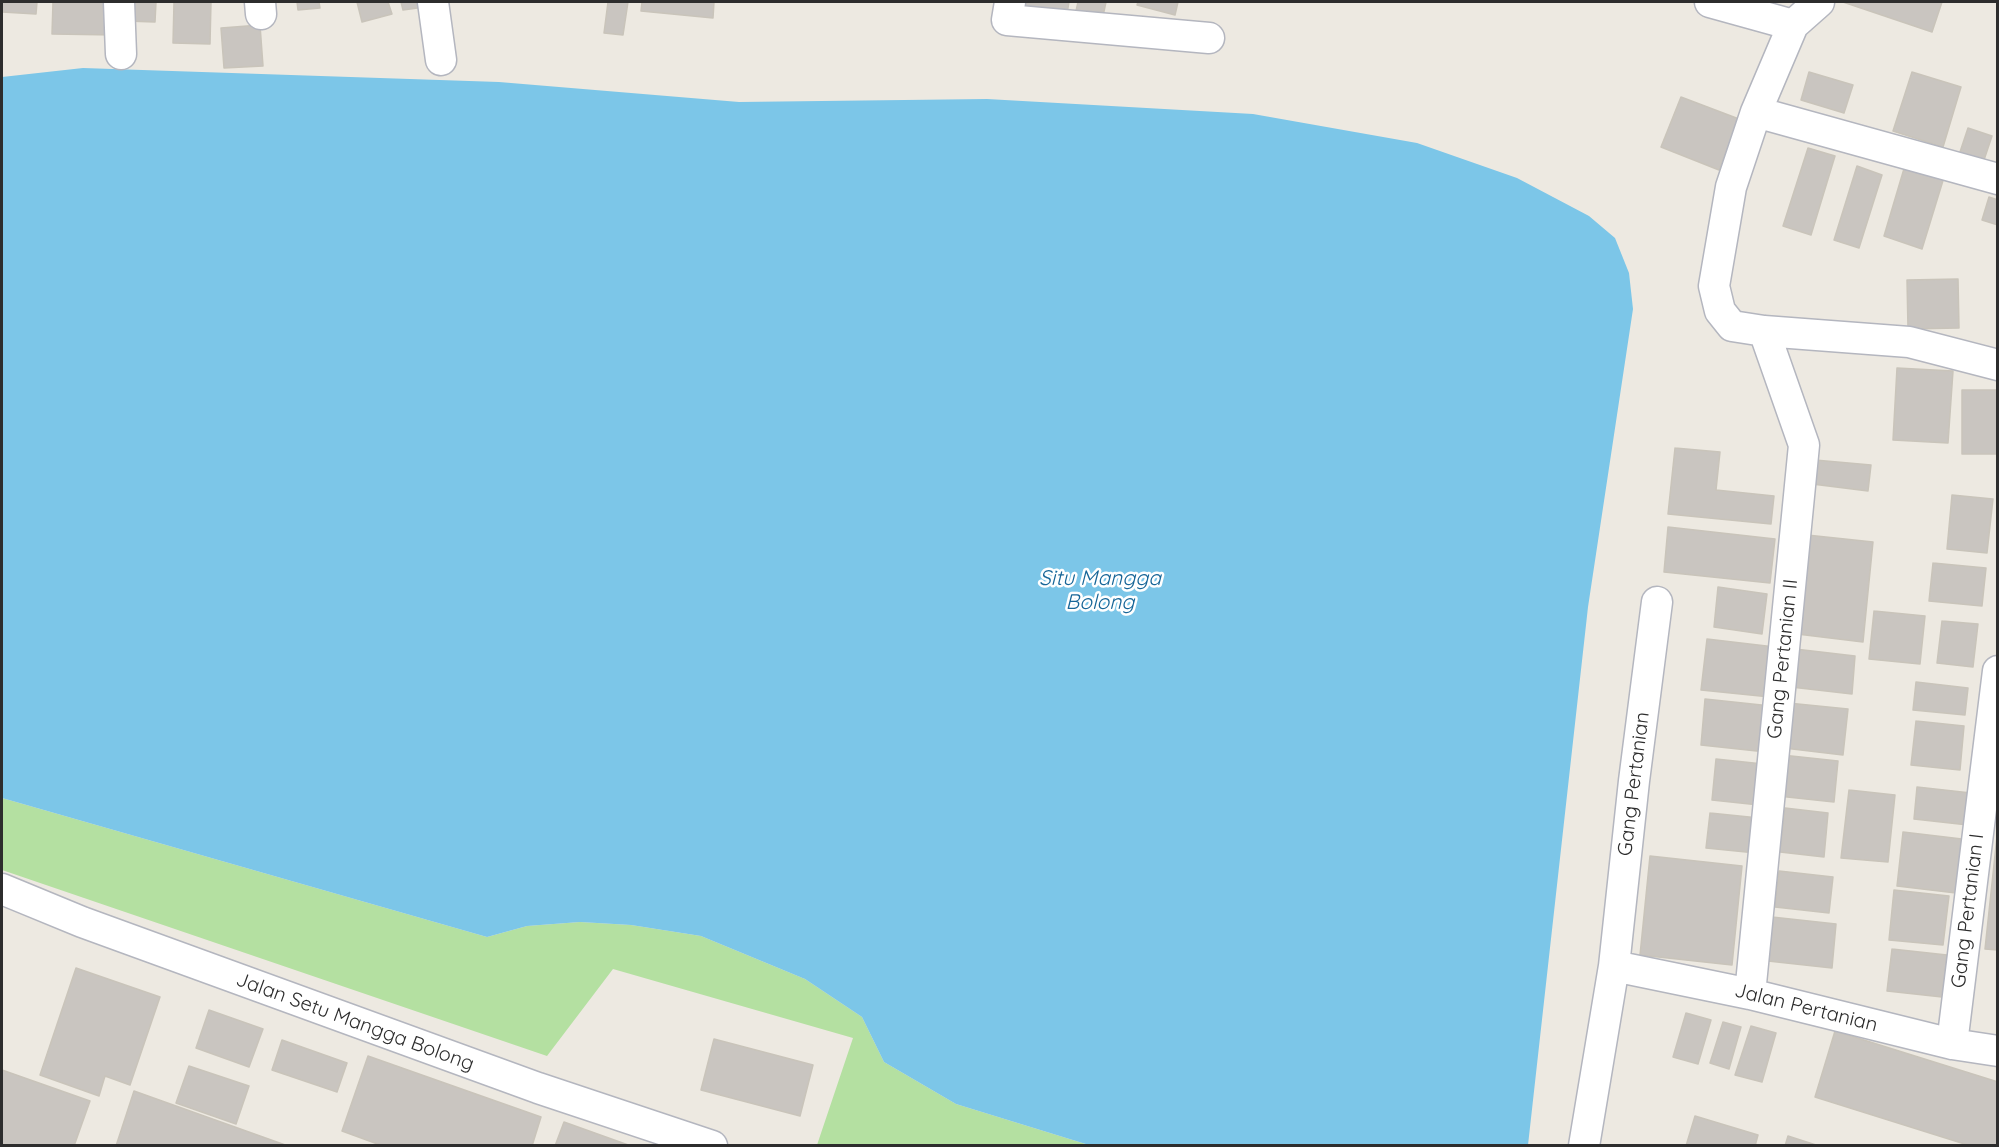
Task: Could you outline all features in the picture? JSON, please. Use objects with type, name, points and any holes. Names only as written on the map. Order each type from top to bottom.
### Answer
[{"type":"street","points":[[119,2],[121,54]]},
{"type":"street","points":[[433,2],[441,60]]},
{"type":"street","points":[[1010,2],[1007,20],[1209,38]]},
{"type":"street","points":[[1710,2],[1793,25]]},
{"type":"street","points":[[1819,2],[1793,25],[1756,112],[1731,187],[1714,286],[1720,311],[1732,326],[1764,331],[1909,342],[1998,365]]},
{"type":"street","points":[[1756,112],[1998,178]]},
{"type":"street","name":"Gang Pertanian II","points":[[1750,994],[1804,445],[1764,331]]},
{"type":"street","name":"Gang Pertanian","points":[[1614,966],[1634,781],[1657,602]]},
{"type":"street","name":"Gang Pertanian I","points":[[1952,1044],[1998,671]]},
{"type":"street","name":"Jalan Setu Mangga Bolong","points":[[2,889],[82,922],[538,1088],[712,1146]]},
{"type":"street","points":[[1584,1146],[1614,966]]},
{"type":"street","name":"Jalan Pertanian","points":[[1614,966],[1750,994],[1952,1044],[1998,1051]]},
{"type":"green space","points":[[2,798],[487,937],[527,926],[580,922],[631,925],[701,936],[805,979],[862,1017],[884,1062],[956,1104],[1089,1145],[817,1145],[853,1038],[613,969],[547,1056],[2,870]]},
{"type":"water","name":"Situ Mangga Bolong","points":[[83,68],[499,82],[739,102],[987,99],[1253,114],[1417,143],[1517,178],[1589,216],[1615,238],[1629,273],[1633,309],[1588,607],[1528,1145],[1089,1145],[956,1104],[884,1062],[862,1017],[805,979],[701,936],[631,925],[580,922],[527,926],[487,937],[2,798],[2,77]]},
{"type":"building","points":[[2,2],[37,2],[36,14],[2,12]]},
{"type":"building","points":[[53,2],[115,2],[115,35],[52,34]]},
{"type":"building","points":[[126,2],[156,2],[155,22],[125,21]]},
{"type":"building","points":[[174,2],[211,2],[210,44],[173,43]]},
{"type":"building","points":[[297,2],[319,2],[320,8],[298,10]]},
{"type":"building","points":[[357,2],[388,2],[392,14],[362,22]]},
{"type":"building","points":[[401,2],[425,2],[425,7],[403,10]]},
{"type":"building","points":[[608,2],[628,2],[623,35],[604,33]]},
{"type":"building","points":[[642,2],[714,2],[713,18],[641,11]]},
{"type":"building","points":[[1022,2],[1069,2],[1067,14],[1021,7]]},
{"type":"building","points":[[1078,2],[1106,2],[1103,16],[1076,11]]},
{"type":"building","points":[[1138,2],[1178,2],[1175,15],[1137,5]]},
{"type":"building","points":[[1843,2],[1942,2],[1932,32]]},
{"type":"building","points":[[260,25],[263,66],[224,68],[221,28]]},
{"type":"building","points":[[1809,72],[1853,85],[1844,113],[1801,100]]},
{"type":"building","points":[[1912,72],[1961,87],[1943,147],[1893,131]]},
{"type":"building","points":[[1681,97],[1739,119],[1719,170],[1661,147]]},
{"type":"building","points":[[1968,128],[1992,136],[1983,163],[1959,155]]},
{"type":"building","points":[[1808,148],[1835,156],[1811,235],[1783,226]]},
{"type":"building","points":[[1906,162],[1945,174],[1922,249],[1884,236]]},
{"type":"building","points":[[1857,166],[1882,175],[1859,248],[1834,240]]},
{"type":"building","points":[[1989,197],[1998,200],[1998,225],[1982,220]]},
{"type":"building","points":[[1958,279],[1959,328],[1908,329],[1907,280]]},
{"type":"building","points":[[1897,368],[1953,371],[1948,443],[1893,440]]},
{"type":"building","points":[[1962,390],[1998,390],[1998,454],[1962,454]]},
{"type":"building","points":[[1675,448],[1720,452],[1716,490],[1774,496],[1771,524],[1668,514]]},
{"type":"building","points":[[1815,460],[1871,465],[1868,491],[1812,484]]},
{"type":"building","points":[[1952,495],[1993,499],[1987,553],[1947,549]]},
{"type":"building","points":[[1668,527],[1775,539],[1770,583],[1664,572]]},
{"type":"building","points":[[1807,535],[1873,542],[1863,642],[1797,634]]},
{"type":"building","points":[[1933,563],[1986,568],[1982,606],[1929,601]]},
{"type":"building","points":[[1718,587],[1767,594],[1762,634],[1714,627]]},
{"type":"building","points":[[1874,611],[1925,616],[1920,664],[1869,659]]},
{"type":"building","points":[[1942,621],[1978,624],[1973,667],[1937,663]]},
{"type":"building","points":[[1707,639],[1775,647],[1770,697],[1701,690]]},
{"type":"building","points":[[1795,649],[1855,656],[1852,694],[1791,687]]},
{"type":"building","points":[[1916,682],[1968,688],[1965,715],[1913,710]]},
{"type":"building","points":[[1705,699],[1771,706],[1766,752],[1701,745]]},
{"type":"building","points":[[1788,703],[1848,709],[1843,755],[1784,748]]},
{"type":"building","points":[[1916,721],[1964,726],[1960,770],[1911,765]]},
{"type":"building","points":[[1782,755],[1838,761],[1834,802],[1778,796]]},
{"type":"building","points":[[1716,759],[1763,764],[1759,805],[1712,800]]},
{"type":"building","points":[[1917,787],[1971,793],[1968,825],[1914,819]]},
{"type":"building","points":[[1849,790],[1895,795],[1888,862],[1841,858]]},
{"type":"building","points":[[1785,808],[1828,813],[1824,857],[1780,852]]},
{"type":"building","points":[[1710,813],[1759,818],[1756,853],[1706,848]]},
{"type":"building","points":[[1998,827],[1998,950],[1985,949]]},
{"type":"building","points":[[1903,832],[1962,839],[1956,893],[1897,886]]},
{"type":"building","points":[[1650,856],[1742,866],[1732,965],[1640,955]]},
{"type":"building","points":[[1779,871],[1833,877],[1829,913],[1775,907]]},
{"type":"building","points":[[1894,890],[1949,896],[1943,945],[1889,940]]},
{"type":"building","points":[[1772,917],[1836,924],[1832,968],[1768,961]]},
{"type":"building","points":[[1892,949],[1947,955],[1942,997],[1887,991]]},
{"type":"building","points":[[76,968],[160,997],[130,1085],[105,1076],[99,1096],[40,1075]]},
{"type":"building","points":[[209,1010],[263,1029],[249,1067],[196,1048]]},
{"type":"building","points":[[1686,1013],[1711,1020],[1698,1064],[1673,1057]]},
{"type":"building","points":[[1723,1022],[1741,1027],[1729,1069],[1710,1063]]},
{"type":"building","points":[[1751,1026],[1776,1033],[1762,1082],[1735,1075]]},
{"type":"building","points":[[1835,1031],[1998,1082],[1998,1146],[1971,1146],[1815,1097]]},
{"type":"building","points":[[714,1039],[813,1065],[800,1116],[701,1090]]},
{"type":"building","points":[[282,1040],[347,1063],[337,1092],[272,1070]]},
{"type":"building","points":[[368,1056],[541,1117],[532,1146],[383,1146],[342,1131]]},
{"type":"building","points":[[189,1066],[249,1086],[236,1124],[176,1103]]},
{"type":"building","points":[[2,1070],[90,1101],[74,1146],[2,1146]]},
{"type":"building","points":[[134,1091],[288,1146],[116,1146]]},
{"type":"building","points":[[1695,1116],[1758,1135],[1755,1146],[1686,1146]]},
{"type":"building","points":[[564,1122],[631,1146],[555,1146]]},
{"type":"building","points":[[1788,1136],[1819,1146],[1785,1146]]}]
